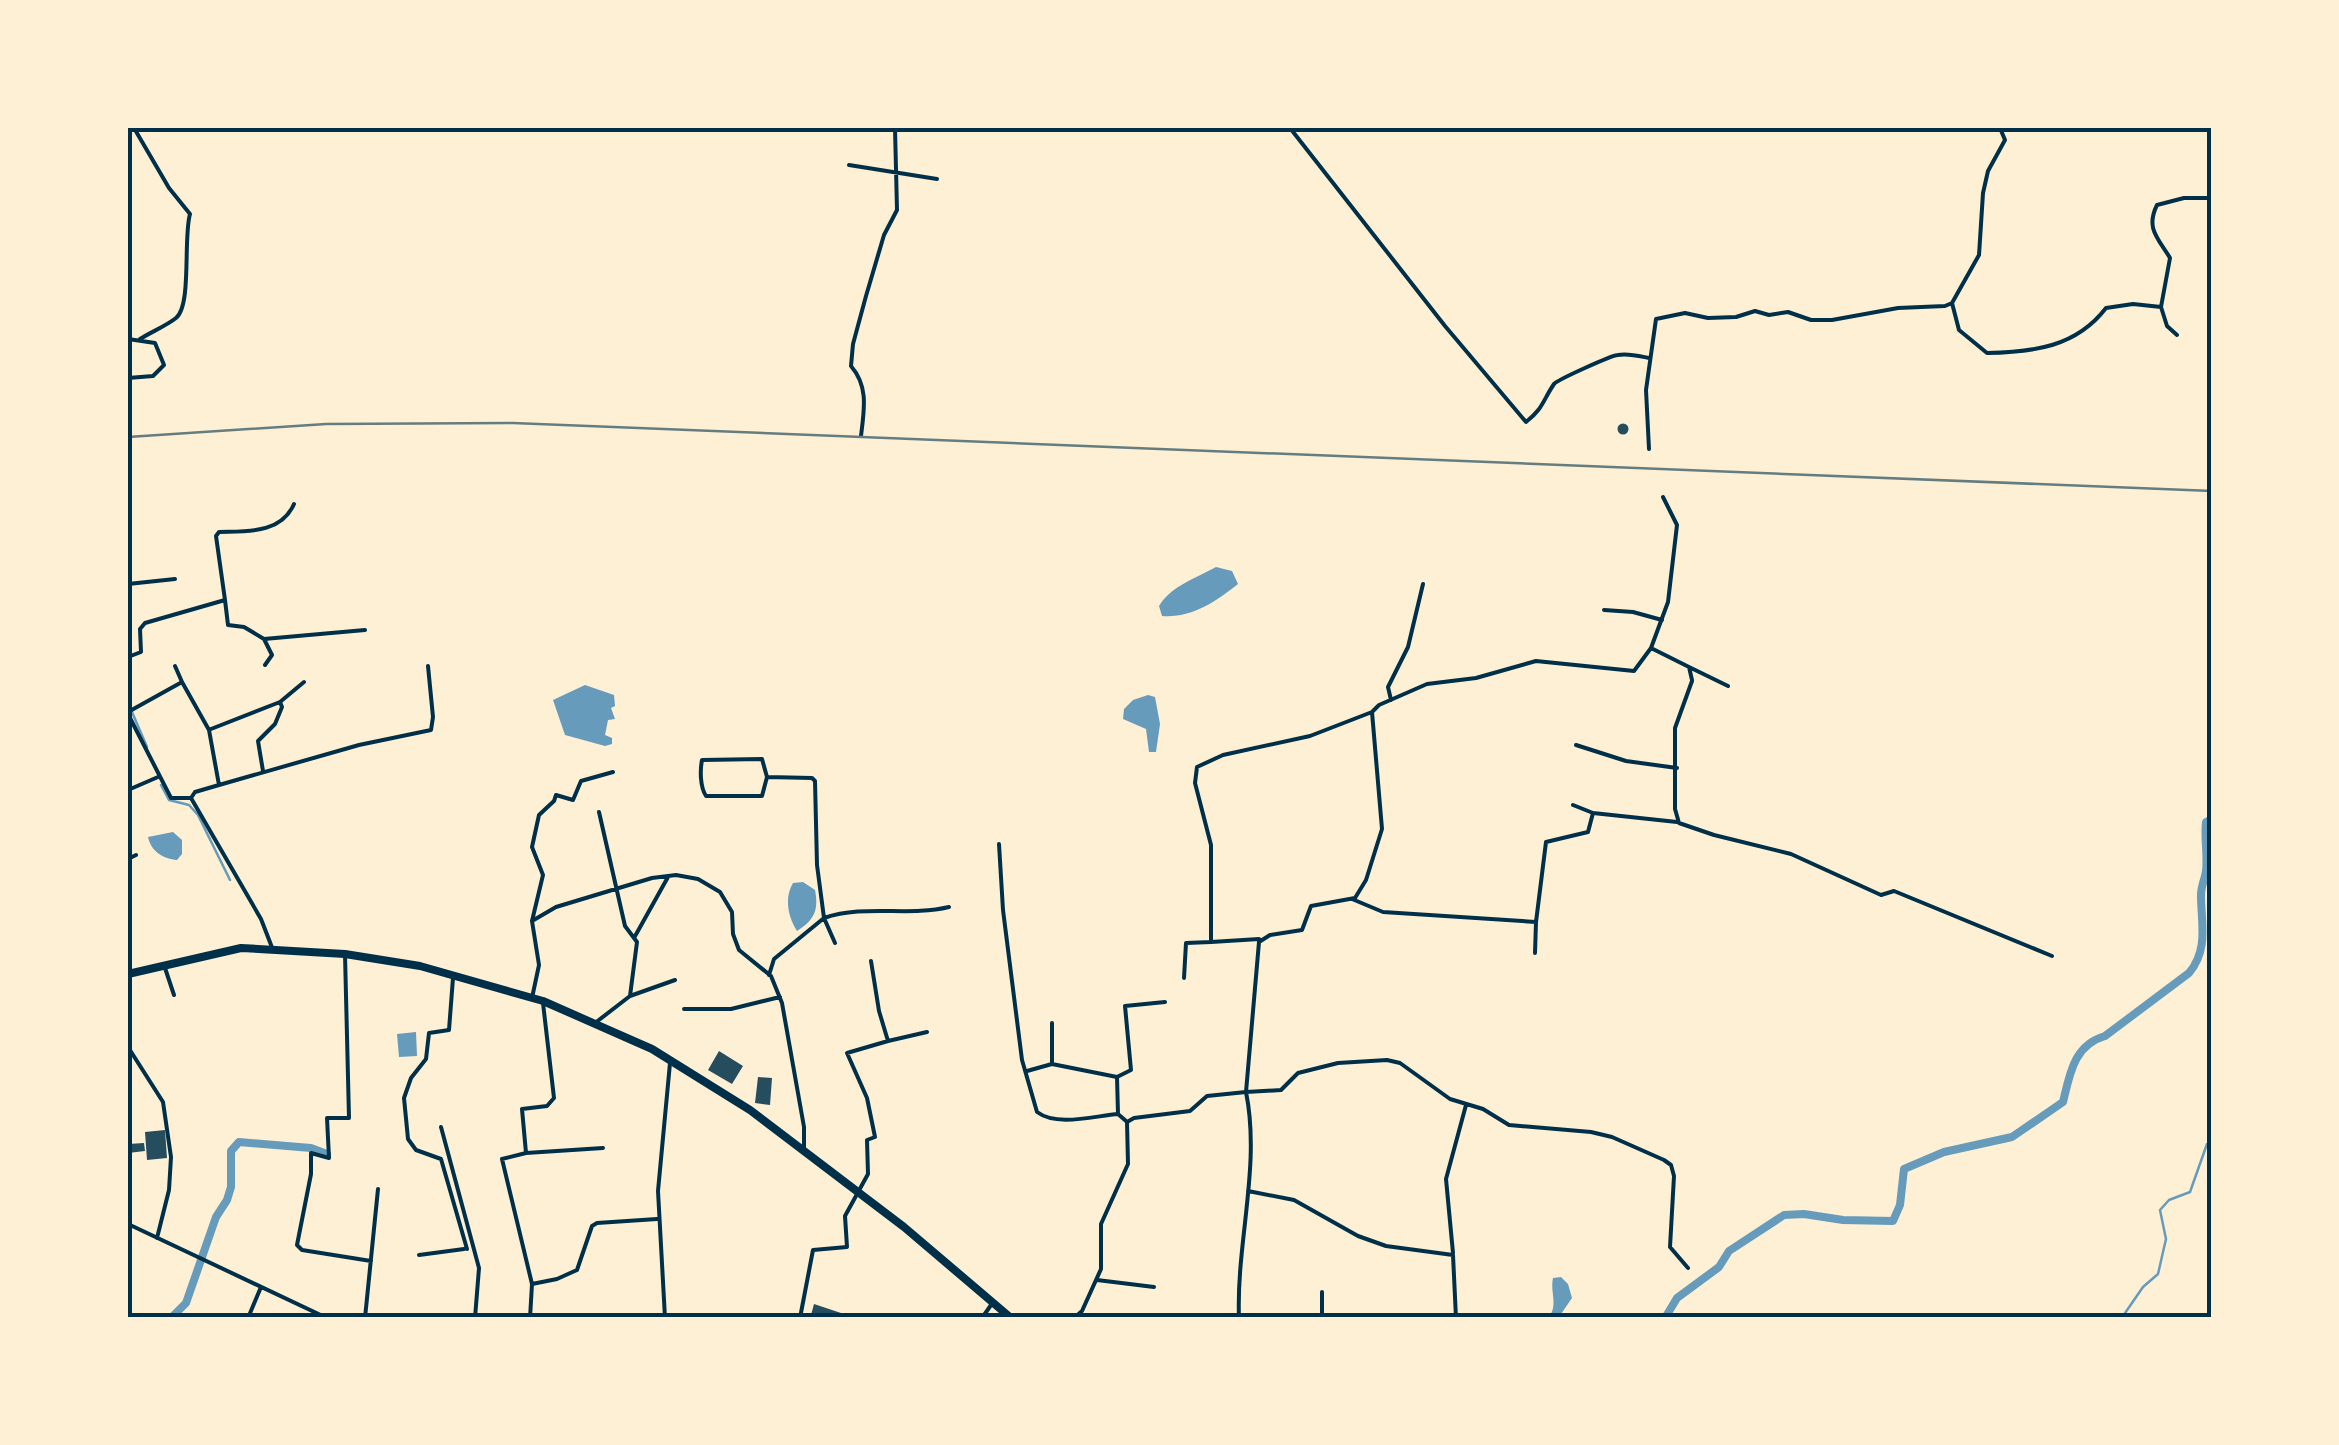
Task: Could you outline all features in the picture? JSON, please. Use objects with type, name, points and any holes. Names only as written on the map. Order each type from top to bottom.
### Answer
[{"type":"highway","points":[[128,974],[241,948],[345,954],[406,963],[543,1001],[671,1060],[750,1110],[995,1301],[1011,1318]]},
{"type":"street","points":[[134,128],[168,188],[190,214],[184,241],[184,308],[177,317],[140,339]]},
{"type":"street","points":[[862,436],[865,397],[862,378],[852,366],[853,344],[884,235],[897,210],[895,128]]},
{"type":"street","points":[[1290,128],[1444,326],[1526,422],[1540,411],[1554,383],[1564,375],[1613,355],[1649,358]]},
{"type":"street","points":[[1649,449],[1646,390],[1656,319],[1684,314],[1708,318],[1736,316],[1755,311],[1832,320],[1952,302],[1979,255],[1988,171],[2006,140],[2000,128]]},
{"type":"street","points":[[849,165],[937,179]]},
{"type":"street","points":[[2178,335],[2168,326],[2161,307],[2170,258],[2155,239],[2153,212],[2157,205],[2172,200],[2212,198]]},
{"type":"street","points":[[2111,298],[2113,307]]},
{"type":"street","points":[[1952,302],[1959,330],[1987,353],[2012,353],[2070,340],[2092,327],[2106,308],[2132,304],[2161,307]]},
{"type":"street","points":[[128,339],[155,342],[164,365],[153,376],[128,378]]},
{"type":"street","points":[[1210,942],[1211,845],[1195,783],[1197,767],[1223,755],[1310,736],[1372,712],[1427,684],[1476,678],[1536,661],[1634,670],[1651,648],[1668,602],[1676,525],[1664,497]]},
{"type":"street","points":[[265,664],[272,655],[264,639],[244,627],[228,625],[216,536],[219,532],[257,531],[281,523],[294,504]]},
{"type":"street","points":[[128,584],[175,579]]},
{"type":"street","points":[[1392,700],[1388,687],[1408,647],[1423,584]]},
{"type":"street","points":[[128,657],[141,652],[140,629],[146,623],[225,600]]},
{"type":"street","points":[[1604,610],[1662,620]]},
{"type":"street","points":[[264,639],[308,632],[324,635],[365,630]]},
{"type":"street","points":[[1651,648],[1728,686]]},
{"type":"street","points":[[175,666],[209,730],[219,784]]},
{"type":"street","points":[[192,798],[195,792],[262,771],[431,730],[428,666]]},
{"type":"street","points":[[1679,822],[1675,810],[1675,728],[1692,680],[1689,667]]},
{"type":"street","points":[[182,682],[128,714],[171,798],[192,798]]},
{"type":"street","points":[[209,730],[280,702],[304,682]]},
{"type":"street","points":[[262,771],[258,741],[275,724],[282,707],[280,702]]},
{"type":"street","points":[[1352,899],[1366,880],[1383,823],[1372,712]]},
{"type":"street","points":[[1576,745],[1626,761],[1676,768]]},
{"type":"street","points":[[762,759],[768,777],[762,796],[706,796],[702,791],[702,760],[762,759]]},
{"type":"street","points":[[532,998],[539,965],[532,921],[543,874],[532,847],[538,816],[556,794],[573,800],[581,781],[614,772]]},
{"type":"street","points":[[128,790],[158,777]]},
{"type":"street","points":[[768,777],[815,781],[824,918],[836,944]]},
{"type":"street","points":[[192,798],[261,919],[274,950]]},
{"type":"street","points":[[1574,805],[1594,814],[1679,822],[1714,836],[1791,854],[1881,895],[1894,892],[2052,956]]},
{"type":"street","points":[[599,812],[625,926],[637,942],[630,996]]},
{"type":"street","points":[[1535,952],[1546,842],[1588,832],[1594,814]]},
{"type":"street","points":[[999,844],[1022,1060],[1037,1112],[1041,1116],[1082,1119],[1118,1114]]},
{"type":"street","points":[[128,859],[136,855]]},
{"type":"street","points":[[532,921],[556,906],[669,876],[698,880],[720,892],[732,912],[733,934],[739,950],[769,975],[780,998],[804,1128],[804,1151]]},
{"type":"street","points":[[634,938],[669,876]]},
{"type":"street","points":[[1184,978],[1186,943],[1262,939],[1302,930],[1311,906],[1352,899],[1383,912],[1536,922]]},
{"type":"street","points":[[769,975],[774,959],[824,918],[858,911],[932,911],[949,907]]},
{"type":"street","points":[[1239,1318],[1248,1192],[1250,1126],[1246,1092],[1255,955],[1262,939]]},
{"type":"street","points":[[345,954],[349,1118],[328,1118],[329,1158],[310,1152],[311,1174],[296,1245],[302,1250],[371,1261]]},
{"type":"street","points":[[871,961],[888,1040]]},
{"type":"street","points":[[164,966],[174,995]]},
{"type":"street","points":[[454,976],[449,1030],[429,1033],[426,1059],[411,1078],[404,1098],[408,1140],[416,1150],[441,1159],[466,1249]]},
{"type":"street","points":[[595,1023],[630,996],[675,980]]},
{"type":"street","points":[[684,1009],[732,1009],[780,998]]},
{"type":"street","points":[[526,1153],[522,1108],[547,1106],[554,1098],[543,1001]]},
{"type":"street","points":[[1027,1071],[1052,1064],[1117,1077],[1131,1070],[1124,1006],[1165,1002]]},
{"type":"street","points":[[1052,1022],[1052,1064]]},
{"type":"street","points":[[800,1318],[813,1250],[848,1247],[845,1216],[868,1174],[867,1140],[875,1136],[867,1098],[847,1054],[927,1032]]},
{"type":"street","points":[[128,1047],[163,1102],[171,1157],[169,1190],[157,1238]]},
{"type":"street","points":[[665,1318],[658,1219],[671,1060]]},
{"type":"street","points":[[1127,1122],[1190,1111],[1208,1096],[1281,1090],[1298,1073],[1338,1063],[1400,1063],[1444,1096],[1490,1112],[1509,1125],[1592,1132],[1664,1160],[1671,1165],[1674,1176],[1670,1247],[1688,1268]]},
{"type":"street","points":[[1074,1318],[1082,1311],[1097,1280],[1102,1256],[1101,1224],[1128,1164],[1127,1122],[1118,1114],[1117,1077]]},
{"type":"street","points":[[1456,1318],[1446,1180],[1466,1105]]},
{"type":"street","points":[[441,1126],[480,1275],[475,1318]]},
{"type":"street","points":[[530,1318],[532,1284],[502,1159],[526,1153],[604,1148]]},
{"type":"street","points":[[365,1318],[378,1188]]},
{"type":"street","points":[[1248,1192],[1294,1200],[1358,1236],[1386,1246],[1453,1254]]},
{"type":"street","points":[[532,1284],[578,1270],[596,1223],[658,1219]]},
{"type":"street","points":[[128,1224],[327,1318]]},
{"type":"street","points":[[419,1255],[474,1248]]},
{"type":"street","points":[[1097,1280],[1154,1287]]},
{"type":"street","points":[[248,1318],[261,1288]]},
{"type":"street","points":[[1322,1292],[1322,1318]]},
{"type":"street","points":[[982,1318],[995,1301]]},
{"type":"street","points":[[311,1310],[311,1318]]},
{"type":"water","points":[[1216,567],[1232,571],[1238,584],[1193,612],[1162,616],[1159,606],[1170,593]]},
{"type":"water","points":[[585,685],[614,695],[615,706],[611,708],[615,719],[608,720],[605,735],[612,738],[612,744],[605,746],[565,735],[553,700]]},
{"type":"water","points":[[1155,697],[1160,724],[1156,752],[1149,752],[1146,729],[1123,719],[1124,709],[1133,700]]},
{"type":"water","points":[[173,832],[182,840],[182,854],[177,860],[159,854],[148,837]]},
{"type":"water","points":[[803,882],[815,890],[816,909],[808,923],[797,931],[788,901],[793,883]]},
{"type":"water","points":[[416,1032],[417,1056],[399,1057],[397,1034]]},
{"type":"water","points":[[1561,1277],[1572,1298],[1561,1314],[1554,1317],[1553,1278]]},
{"type":"building","points":[[1623,423],[1629,429],[1623,435],[1617,429]]},
{"type":"building","points":[[719,1051],[743,1066],[732,1084],[708,1070]]},
{"type":"building","points":[[758,1077],[772,1078],[770,1105],[755,1103]]},
{"type":"building","points":[[165,1130],[167,1158],[147,1160],[145,1132]]},
{"type":"building","points":[[144,1143],[145,1151],[128,1153],[128,1144]]},
{"type":"building","points":[[814,1304],[841,1313],[840,1318],[811,1315]]},
{"type":"waterway","points":[[132,712],[147,747]]},
{"type":"waterway","points":[[161,785],[169,800],[189,805],[198,815],[230,880]]},
{"type":"waterway","points":[[1665,1318],[1677,1298],[1719,1267],[1729,1251],[1784,1215],[1893,1221],[1900,1205],[1904,1169],[1944,1152],[2012,1137],[2063,1102],[2075,1062],[2086,1046],[2189,973],[2195,964],[2202,936],[2206,822],[2212,819]]},
{"type":"waterway","points":[[171,1318],[186,1303],[216,1217],[227,1200],[231,1151],[239,1142],[311,1148],[327,1154]]},
{"type":"waterway","points":[[2072,1318],[2123,1316],[2143,1287],[2158,1274],[2166,1239],[2160,1210],[2169,1200],[2190,1192],[2207,1144],[2212,1145]]},
{"type":"railway","points":[[128,437],[326,424],[513,423],[2212,491]]}]
